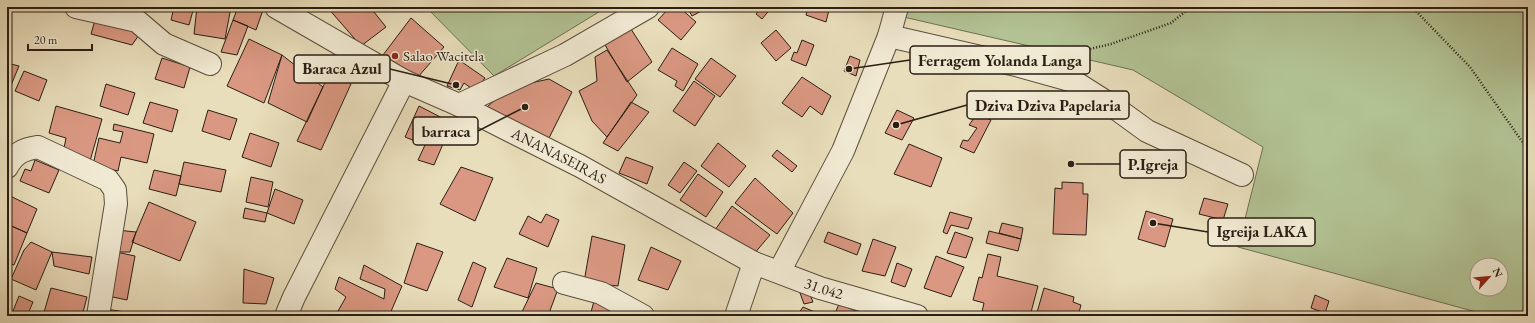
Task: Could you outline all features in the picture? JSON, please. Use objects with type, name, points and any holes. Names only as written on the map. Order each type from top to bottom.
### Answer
[{"type":"street","points":[[76,7],[137,21],[164,44],[210,64]]},
{"type":"street","points":[[459,104],[565,55],[648,7]]},
{"type":"street","points":[[778,272],[844,151],[898,7]]},
{"type":"street","name":"ANANASEIRAS","points":[[283,9],[404,81],[459,104],[580,166],[754,263],[778,272]]},
{"type":"street","points":[[888,36],[1016,65],[1073,81],[1114,107],[1147,131],[1242,175]]},
{"type":"street","points":[[286,316],[294,297],[404,81]]},
{"type":"street","points":[[7,167],[13,157],[27,148],[38,147],[108,180],[114,190],[116,204],[98,316]]},
{"type":"street","points":[[736,316],[754,263]]},
{"type":"street","name":"31.042","points":[[778,272],[885,312],[917,316]]},
{"type":"street","points":[[564,283],[601,293],[643,316]]},
{"type":"path","points":[[1060,55],[1111,44],[1171,23],[1191,7]]},
{"type":"path","points":[[1412,7],[1470,67],[1528,150]]},
{"type":"green space","points":[[426,7],[607,7],[494,76]]},
{"type":"green space","points":[[880,7],[1528,7],[1528,316],[1491,316],[1238,247],[1263,147],[1133,70],[895,15]]},
{"type":"building","points":[[174,7],[194,7],[189,25],[171,20]]},
{"type":"building","points":[[197,7],[231,7],[225,39],[194,34]]},
{"type":"building","points":[[238,7],[257,7],[263,10],[256,30],[233,20]]},
{"type":"building","points":[[327,7],[370,7],[386,27],[361,46]]},
{"type":"building","points":[[670,7],[679,7],[696,22],[681,40],[658,20]]},
{"type":"building","points":[[687,7],[709,7],[692,16]]},
{"type":"building","points":[[762,7],[772,7],[762,19],[756,14]]},
{"type":"building","points":[[808,7],[821,7],[829,10],[826,22],[806,15]]},
{"type":"building","points":[[411,18],[444,47],[418,77],[383,55]]},
{"type":"building","points":[[95,20],[141,32],[132,45],[91,34]]},
{"type":"building","points":[[233,20],[248,26],[237,55],[221,52]]},
{"type":"building","points":[[631,29],[652,62],[627,82],[605,45]]},
{"type":"building","points":[[776,30],[791,48],[776,61],[761,43]]},
{"type":"building","points":[[249,39],[282,55],[264,103],[227,86]]},
{"type":"building","points":[[802,40],[814,45],[806,66],[791,60],[794,52],[797,53]]},
{"type":"building","points":[[672,48],[698,64],[683,91],[675,86],[677,81],[658,70]]},
{"type":"building","points":[[607,50],[637,95],[607,137],[592,121],[579,91],[597,81],[595,57]]},
{"type":"building","points":[[282,55],[323,87],[307,122],[268,103]]},
{"type":"building","points":[[850,56],[860,60],[856,76],[844,71]]},
{"type":"building","points":[[162,58],[190,67],[184,88],[155,79]]},
{"type":"building","points":[[711,58],[736,76],[720,97],[695,79]]},
{"type":"building","points":[[459,60],[485,78],[475,91],[464,83],[460,90],[447,86]]},
{"type":"building","points":[[7,63],[19,66],[7,95]]},
{"type":"building","points":[[331,70],[351,84],[321,150],[297,141]]},
{"type":"building","points":[[24,71],[47,80],[39,101],[15,91]]},
{"type":"building","points":[[802,77],[831,96],[822,115],[810,106],[802,117],[782,103]]},
{"type":"building","points":[[549,79],[572,92],[549,138],[487,107],[508,88]]},
{"type":"building","points":[[694,81],[715,96],[695,126],[673,111]]},
{"type":"building","points":[[106,84],[135,93],[128,115],[100,106]]},
{"type":"building","points":[[150,102],[178,110],[172,132],[143,123]]},
{"type":"building","points":[[631,102],[649,112],[618,151],[603,143]]},
{"type":"building","points":[[56,106],[102,119],[90,161],[63,153],[66,138],[49,133]]},
{"type":"building","points":[[419,106],[452,123],[434,165],[418,160],[425,145],[405,137]]},
{"type":"building","points":[[208,110],[237,119],[230,140],[202,131]]},
{"type":"building","points":[[897,110],[914,118],[902,140],[885,133]]},
{"type":"building","points":[[977,114],[991,120],[974,153],[960,147],[963,140],[968,141],[977,128],[969,125]]},
{"type":"building","points":[[114,124],[154,134],[147,163],[121,157],[118,171],[93,165],[99,138],[120,143],[123,132],[113,130]]},
{"type":"building","points":[[250,133],[279,143],[271,167],[242,157]]},
{"type":"building","points":[[718,143],[746,166],[729,187],[701,166]]},
{"type":"building","points":[[909,144],[942,158],[931,187],[894,174]]},
{"type":"building","points":[[777,150],[797,166],[792,172],[772,156]]},
{"type":"building","points":[[626,157],[653,167],[647,184],[619,173]]},
{"type":"building","points":[[35,160],[59,170],[49,193],[20,181],[25,169],[31,171]]},
{"type":"building","points":[[184,162],[226,170],[221,192],[179,184]]},
{"type":"building","points":[[684,162],[697,171],[680,193],[668,185]]},
{"type":"building","points":[[461,167],[493,178],[475,221],[440,204]]},
{"type":"building","points":[[154,170],[181,176],[176,196],[149,189]]},
{"type":"building","points":[[698,174],[723,192],[706,217],[680,200]]},
{"type":"building","points":[[251,177],[273,182],[268,207],[246,202]]},
{"type":"building","points":[[755,178],[793,213],[777,234],[735,203]]},
{"type":"building","points":[[1062,182],[1083,183],[1083,194],[1088,194],[1086,235],[1053,234],[1055,188],[1062,189]]},
{"type":"building","points":[[275,189],[303,200],[294,224],[267,213]]},
{"type":"building","points":[[8,195],[37,209],[27,233],[7,224]]},
{"type":"building","points":[[1204,198],[1228,204],[1223,220],[1199,214]]},
{"type":"building","points":[[149,202],[196,222],[180,261],[132,242]]},
{"type":"building","points":[[732,206],[770,235],[753,255],[715,230]]},
{"type":"building","points":[[245,208],[267,213],[265,222],[243,218]]},
{"type":"building","points":[[1146,211],[1173,219],[1165,247],[1138,239]]},
{"type":"building","points":[[950,212],[972,218],[968,229],[951,225],[947,234],[943,232]]},
{"type":"building","points":[[546,214],[559,220],[548,247],[519,234],[528,216],[541,223]]},
{"type":"building","points":[[1002,223],[1023,228],[1021,239],[999,233]]},
{"type":"building","points":[[7,224],[27,233],[14,265],[7,263]]},
{"type":"building","points":[[117,230],[136,232],[130,252],[116,252]]},
{"type":"building","points":[[989,231],[1021,239],[1018,251],[986,243]]},
{"type":"building","points":[[828,232],[861,244],[857,255],[824,242]]},
{"type":"building","points":[[955,232],[973,238],[966,258],[947,253]]},
{"type":"building","points":[[592,236],[625,245],[618,286],[584,282]]},
{"type":"building","points":[[873,239],[896,247],[885,276],[862,271]]},
{"type":"building","points":[[31,242],[52,252],[36,290],[11,279],[24,250]]},
{"type":"building","points":[[417,243],[443,252],[427,291],[404,283]]},
{"type":"building","points":[[651,247],[681,261],[668,290],[638,280]]},
{"type":"building","points":[[52,252],[92,257],[89,274],[54,266]]},
{"type":"building","points":[[116,252],[135,256],[127,300],[108,296]]},
{"type":"building","points":[[988,254],[1001,257],[997,276],[1038,286],[1030,316],[981,316],[984,303],[973,300],[979,277],[982,278]]},
{"type":"building","points":[[936,256],[964,267],[951,297],[924,288]]},
{"type":"building","points":[[507,258],[537,268],[528,298],[494,287]]},
{"type":"building","points":[[473,262],[486,268],[472,307],[458,300]]},
{"type":"building","points":[[897,263],[912,269],[905,287],[891,282]]},
{"type":"building","points":[[364,265],[402,286],[389,316],[349,316],[338,311],[346,297],[335,289],[339,277],[384,299],[385,289],[360,279]]},
{"type":"building","points":[[244,269],[274,278],[266,304],[243,303]]},
{"type":"building","points":[[536,283],[558,289],[548,316],[520,316]]},
{"type":"building","points":[[51,288],[87,297],[82,316],[43,316]]},
{"type":"building","points":[[1044,288],[1074,297],[1073,302],[1081,305],[1078,316],[1036,316]]},
{"type":"building","points":[[808,290],[813,302],[804,304],[800,293]]},
{"type":"building","points":[[1315,295],[1329,301],[1325,313],[1311,308]]},
{"type":"building","points":[[19,296],[33,302],[27,316],[13,311]]},
{"type":"building","points":[[594,301],[624,316],[590,316]]},
{"type":"building","points":[[839,304],[866,315],[866,316],[834,316]]},
{"type":"building","points":[[803,307],[817,313],[816,316],[797,316]]},
{"type":"building","points":[[106,309],[125,312],[124,316],[105,316]]},
{"type":"building","points":[[1088,312],[1104,316],[1087,316]]},
{"type":"place","name":"Salao Wacitela","points":[[395,56]]},
{"type":"place","name":"Ferragem Yolanda Langa","points":[[849,69]]},
{"type":"place","name":"Baraca Azul","points":[[456,85]]},
{"type":"place","name":"barraca","points":[[525,107]]},
{"type":"place","name":"Dziva Dziva Papelaria","points":[[896,125]]},
{"type":"place","name":"P.Igreja","points":[[1071,164]]},
{"type":"place","name":"Igreija LAKA","points":[[1153,223]]}]
